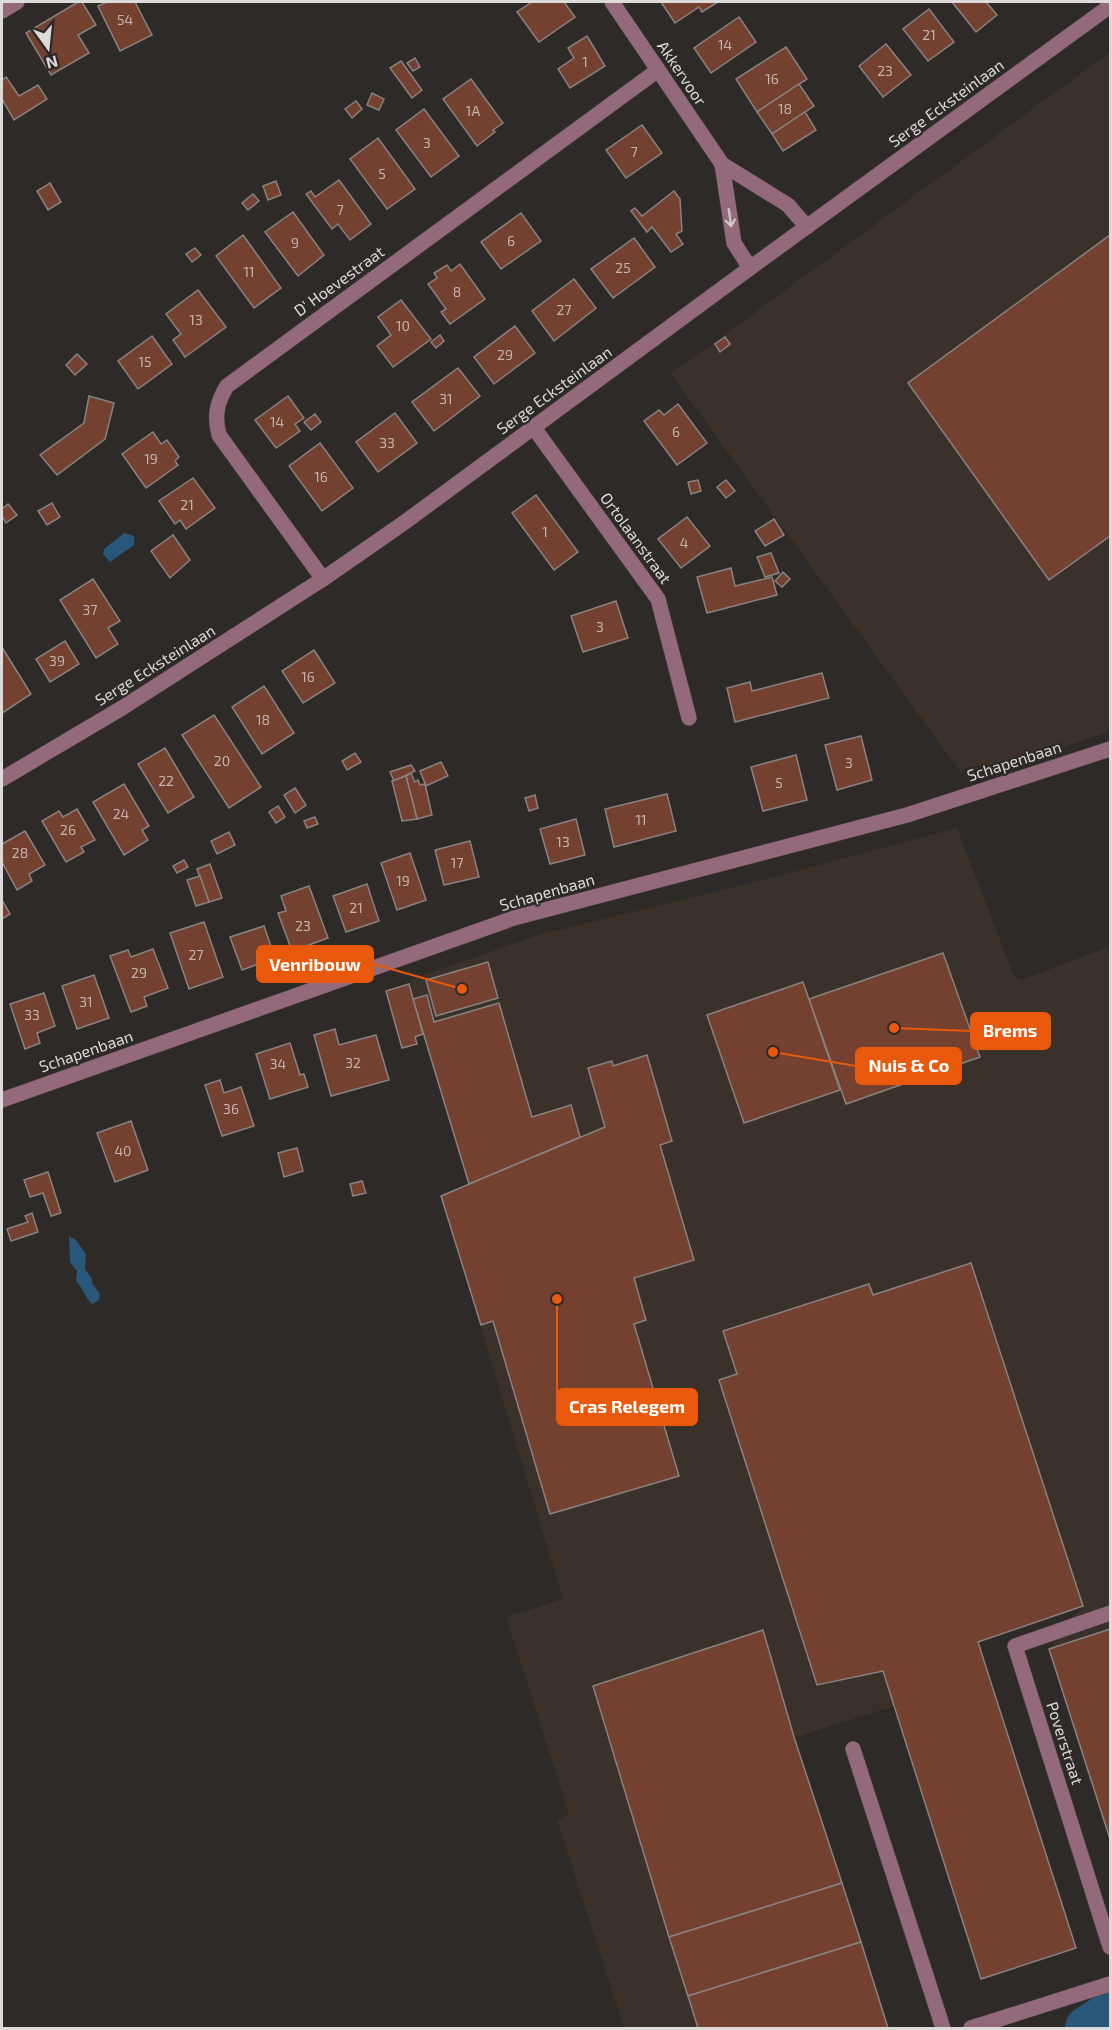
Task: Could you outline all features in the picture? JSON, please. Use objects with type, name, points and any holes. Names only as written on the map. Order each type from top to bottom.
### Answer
[{"type":"street","points":[[2,11],[17,2]]},
{"type":"street","name":"Akkervoor","points":[[612,2],[722,164],[788,205],[807,227]]},
{"type":"street","name":"Serge Ecksteinlaan","points":[[2,779],[122,708],[323,579],[405,522],[750,267],[1110,6]]},
{"type":"street","name":"D' Hoevestraat","points":[[323,579],[219,435],[216,414],[219,399],[227,386],[658,70]]},
{"type":"street","name":"Akkervoor","points":[[722,164],[734,243],[750,267]]},
{"type":"street","name":"Ortolaanstraat","points":[[534,428],[658,599],[689,718]]},
{"type":"street","name":"Schapenbaan","points":[[2,1100],[514,918],[907,815],[1110,749]]},
{"type":"street","name":"Poverstraat","points":[[1110,1612],[1015,1646],[1110,1947]]},
{"type":"street","points":[[853,1749],[943,2028]]},
{"type":"street","points":[[971,2028],[1110,1984]]},
{"type":"shaded area","points":[[1110,52],[1110,731],[1032,758],[964,768],[961,775],[671,374]]},
{"type":"shaded area","points":[[957,828],[1014,976],[1022,980],[1110,946],[1110,1839],[1049,1649],[1082,1607],[978,1642],[1076,1948],[981,1979],[894,1706],[794,1738],[887,2028],[624,2028],[557,1820],[569,1814],[506,1617],[563,1599],[441,1196],[469,1184],[409,980],[542,934],[767,879]]},
{"type":"water","points":[[124,533],[134,536],[134,545],[110,562],[103,554],[104,549]]},
{"type":"water","points":[[69,1236],[76,1240],[86,1254],[85,1269],[100,1294],[99,1300],[92,1304],[76,1281],[77,1271],[70,1262]]},
{"type":"building","points":[[78,2],[82,2],[96,25],[78,35],[89,53],[51,75],[26,33]]},
{"type":"building","points":[[107,2],[135,2],[152,35],[120,51],[98,6]]},
{"type":"building","points":[[532,2],[564,2],[575,17],[539,42],[517,12]]},
{"type":"building","points":[[661,2],[718,2],[702,12],[699,7],[675,23]]},
{"type":"building","points":[[952,2],[986,2],[997,15],[976,32]]},
{"type":"building","points":[[929,9],[954,42],[928,61],[903,29]]},
{"type":"building","points":[[739,17],[756,42],[711,73],[694,48]]},
{"type":"building","points":[[587,36],[605,66],[570,88],[558,69],[574,58],[568,48]]},
{"type":"building","points":[[886,44],[911,75],[883,97],[859,66]]},
{"type":"building","points":[[786,47],[807,79],[757,112],[736,79]]},
{"type":"building","points":[[415,58],[420,67],[413,71],[407,63]]},
{"type":"building","points":[[401,61],[422,90],[412,98],[390,68]]},
{"type":"building","points":[[6,77],[19,96],[38,85],[47,99],[14,120],[2,99],[2,80]]},
{"type":"building","points":[[471,79],[503,123],[477,146],[443,99]]},
{"type":"building","points":[[799,84],[814,106],[772,134],[757,112]]},
{"type":"building","points":[[372,93],[384,99],[379,110],[367,105]]},
{"type":"building","points":[[356,101],[362,109],[352,118],[345,109]]},
{"type":"building","points":[[424,109],[459,156],[431,177],[396,130]]},
{"type":"building","points":[[805,112],[816,130],[783,151],[772,134]]},
{"type":"building","points":[[642,125],[662,153],[626,178],[606,150]]},
{"type":"building","points":[[378,138],[415,189],[387,209],[350,159]]},
{"type":"building","points":[[339,180],[371,224],[350,240],[338,224],[332,229],[306,194],[311,191],[315,197]]},
{"type":"building","points":[[276,181],[281,195],[268,200],[263,186]]},
{"type":"building","points":[[50,183],[61,202],[48,210],[37,191]]},
{"type":"building","points":[[674,191],[680,199],[682,231],[676,234],[683,244],[671,252],[652,227],[647,232],[631,211],[635,208],[642,216]]},
{"type":"building","points":[[253,194],[259,201],[248,210],[242,203]]},
{"type":"building","points":[[293,212],[324,255],[298,276],[265,232]]},
{"type":"building","points":[[521,213],[541,241],[501,269],[481,242]]},
{"type":"building","points":[[243,235],[281,288],[254,308],[216,256]]},
{"type":"building","points":[[1110,235],[1110,536],[1049,580],[908,383]]},
{"type":"building","points":[[634,238],[655,267],[613,298],[591,269]]},
{"type":"building","points":[[195,248],[201,255],[192,262],[186,254]]},
{"type":"building","points":[[460,264],[485,299],[450,324],[441,312],[446,309],[428,284],[437,278],[434,273],[447,265],[451,271]]},
{"type":"building","points":[[574,279],[596,308],[554,341],[532,311]]},
{"type":"building","points":[[198,290],[226,327],[185,357],[173,340],[181,334],[166,314]]},
{"type":"building","points":[[401,300],[431,339],[393,367],[377,346],[391,335],[378,317]]},
{"type":"building","points":[[515,326],[535,353],[494,384],[474,357]]},
{"type":"building","points":[[440,335],[444,341],[436,348],[431,342]]},
{"type":"building","points":[[152,336],[172,364],[138,389],[118,361]]},
{"type":"building","points":[[725,337],[730,344],[720,352],[715,344]]},
{"type":"building","points":[[77,354],[87,364],[75,375],[66,365]]},
{"type":"building","points":[[458,368],[480,396],[434,431],[412,402]]},
{"type":"building","points":[[89,396],[114,403],[105,439],[57,475],[40,455],[84,423]]},
{"type":"building","points":[[288,396],[304,418],[295,424],[300,431],[276,448],[255,420]]},
{"type":"building","points":[[678,404],[707,443],[677,465],[644,421],[659,410],[664,415]]},
{"type":"building","points":[[395,413],[417,443],[378,472],[356,442]]},
{"type":"building","points":[[315,414],[321,422],[311,430],[304,422]]},
{"type":"building","points":[[153,432],[161,444],[167,440],[179,457],[175,461],[178,465],[146,488],[122,454]]},
{"type":"building","points":[[320,443],[353,488],[322,511],[289,466]]},
{"type":"building","points":[[193,478],[215,508],[186,529],[180,520],[175,524],[159,501]]},
{"type":"building","points":[[698,480],[701,491],[691,494],[688,482]]},
{"type":"building","points":[[726,480],[735,491],[726,498],[717,487]]},
{"type":"building","points":[[536,495],[578,552],[554,570],[512,513]]},
{"type":"building","points":[[52,503],[60,517],[47,525],[38,511]]},
{"type":"building","points":[[8,504],[17,515],[6,523],[2,516],[2,509]]},
{"type":"building","points":[[687,517],[710,546],[681,568],[658,539]]},
{"type":"building","points":[[774,519],[784,535],[765,546],[755,531]]},
{"type":"building","points":[[173,535],[190,560],[170,578],[151,551]]},
{"type":"building","points":[[771,553],[779,573],[765,577],[757,557]]},
{"type":"building","points":[[731,568],[735,586],[772,577],[777,595],[707,613],[697,577]]},
{"type":"building","points":[[783,572],[790,579],[782,587],[775,581]]},
{"type":"building","points":[[93,579],[120,621],[108,628],[118,644],[96,658],[60,600]]},
{"type":"building","points":[[616,601],[628,638],[583,652],[571,616]]},
{"type":"building","points":[[65,641],[79,664],[50,682],[36,659]]},
{"type":"building","points":[[2,650],[31,694],[2,713]]},
{"type":"building","points":[[314,650],[335,683],[303,703],[282,671]]},
{"type":"building","points":[[822,673],[829,698],[735,722],[727,688],[750,682],[752,691]]},
{"type":"building","points":[[264,686],[294,733],[262,754],[232,707]]},
{"type":"building","points":[[214,715],[261,787],[229,808],[182,735]]},
{"type":"building","points":[[861,736],[872,780],[837,790],[825,745]]},
{"type":"building","points":[[165,748],[194,797],[168,813],[138,764]]},
{"type":"building","points":[[355,753],[361,762],[347,770],[342,761]]},
{"type":"building","points":[[796,755],[807,800],[763,811],[751,767]]},
{"type":"building","points":[[441,762],[448,776],[426,786],[420,771]]},
{"type":"building","points":[[411,765],[415,771],[394,781],[390,772]]},
{"type":"building","points":[[411,773],[415,782],[418,780],[420,785],[425,784],[432,815],[417,819],[406,776]]},
{"type":"building","points":[[406,776],[417,819],[402,821],[392,781]]},
{"type":"building","points":[[124,784],[149,826],[142,830],[148,840],[124,855],[93,802]]},
{"type":"building","points":[[295,788],[306,805],[295,813],[284,795]]},
{"type":"building","points":[[667,794],[676,831],[614,847],[605,809]]},
{"type":"building","points":[[535,795],[538,808],[529,811],[525,798]]},
{"type":"building","points":[[278,806],[285,817],[276,823],[269,812]]},
{"type":"building","points":[[77,809],[95,840],[81,847],[84,852],[66,862],[42,821],[59,811],[63,817]]},
{"type":"building","points":[[315,817],[318,824],[307,828],[304,821]]},
{"type":"building","points":[[576,819],[585,855],[550,864],[540,829]]},
{"type":"building","points":[[25,831],[45,865],[29,874],[32,881],[17,890],[2,862],[2,844]]},
{"type":"building","points":[[229,832],[235,845],[217,854],[211,841]]},
{"type":"building","points":[[470,841],[479,877],[444,885],[435,850]]},
{"type":"building","points":[[410,853],[426,900],[397,910],[381,863]]},
{"type":"building","points":[[184,860],[188,867],[177,873],[173,866]]},
{"type":"building","points":[[210,864],[222,898],[209,902],[197,869]]},
{"type":"building","points":[[200,876],[209,902],[196,906],[187,880]]},
{"type":"building","points":[[367,884],[379,921],[346,932],[333,896]]},
{"type":"building","points":[[309,886],[328,938],[292,951],[278,913],[286,911],[281,896]]},
{"type":"building","points":[[2,900],[10,914],[2,919]]},
{"type":"building","points":[[204,922],[223,977],[189,989],[170,933]]},
{"type":"building","points":[[264,926],[275,958],[242,970],[230,937]]},
{"type":"building","points":[[153,949],[168,988],[144,997],[147,1006],[131,1012],[110,956],[128,950],[131,957]]},
{"type":"building","points":[[943,953],[980,1057],[846,1104],[809,999]]},
{"type":"building","points":[[488,962],[498,998],[436,1016],[426,980]]},
{"type":"building","points":[[94,975],[109,1018],[77,1029],[62,986]]},
{"type":"building","points":[[803,982],[840,1090],[744,1123],[707,1015]]},
{"type":"building","points":[[409,984],[423,1034],[415,1037],[417,1044],[402,1048],[386,991]]},
{"type":"building","points":[[44,993],[55,1026],[37,1033],[40,1043],[25,1049],[10,1004]]},
{"type":"building","points":[[427,995],[434,1022],[499,1003],[532,1117],[571,1105],[580,1137],[469,1184],[413,999]]},
{"type":"building","points":[[335,1029],[339,1045],[376,1035],[389,1080],[331,1096],[314,1035]]},
{"type":"building","points":[[290,1043],[300,1075],[304,1074],[308,1087],[270,1099],[256,1054]]},
{"type":"building","points":[[647,1055],[672,1141],[660,1145],[694,1260],[634,1278],[646,1320],[634,1324],[679,1476],[550,1514],[493,1321],[481,1325],[441,1196],[605,1127],[588,1068],[612,1061],[613,1066]]},
{"type":"building","points":[[220,1080],[224,1093],[241,1087],[254,1126],[222,1136],[205,1085]]},
{"type":"building","points":[[131,1121],[148,1170],[115,1182],[97,1133]]},
{"type":"building","points":[[297,1148],[303,1171],[284,1177],[278,1153]]},
{"type":"building","points":[[48,1172],[61,1213],[51,1216],[43,1193],[30,1197],[24,1180]]},
{"type":"building","points":[[362,1181],[366,1193],[353,1196],[350,1184]]},
{"type":"building","points":[[32,1213],[38,1232],[11,1241],[7,1229],[28,1222],[25,1216]]},
{"type":"building","points":[[971,1263],[1083,1606],[978,1642],[1076,1948],[981,1979],[883,1671],[817,1685],[719,1380],[737,1374],[723,1331],[869,1284],[873,1295]]},
{"type":"building","points":[[1110,1629],[1110,1839],[1049,1649]]},
{"type":"building","points":[[763,1630],[794,1737],[842,1883],[669,1937],[593,1686]]},
{"type":"building","points":[[842,1883],[861,1942],[688,1996],[669,1937]]},
{"type":"building","points":[[861,1942],[888,2028],[698,2028],[688,1996]]},
{"type":"waterway","points":[[1087,2028],[1110,2013]]},
{"type":"place","name":"Venribouw","points":[[462,989]]},
{"type":"place","name":"Brems","points":[[894,1028]]},
{"type":"place","name":"Nuis & Co","points":[[773,1052]]},
{"type":"place","name":"Cras Relegem","points":[[557,1299]]}]
